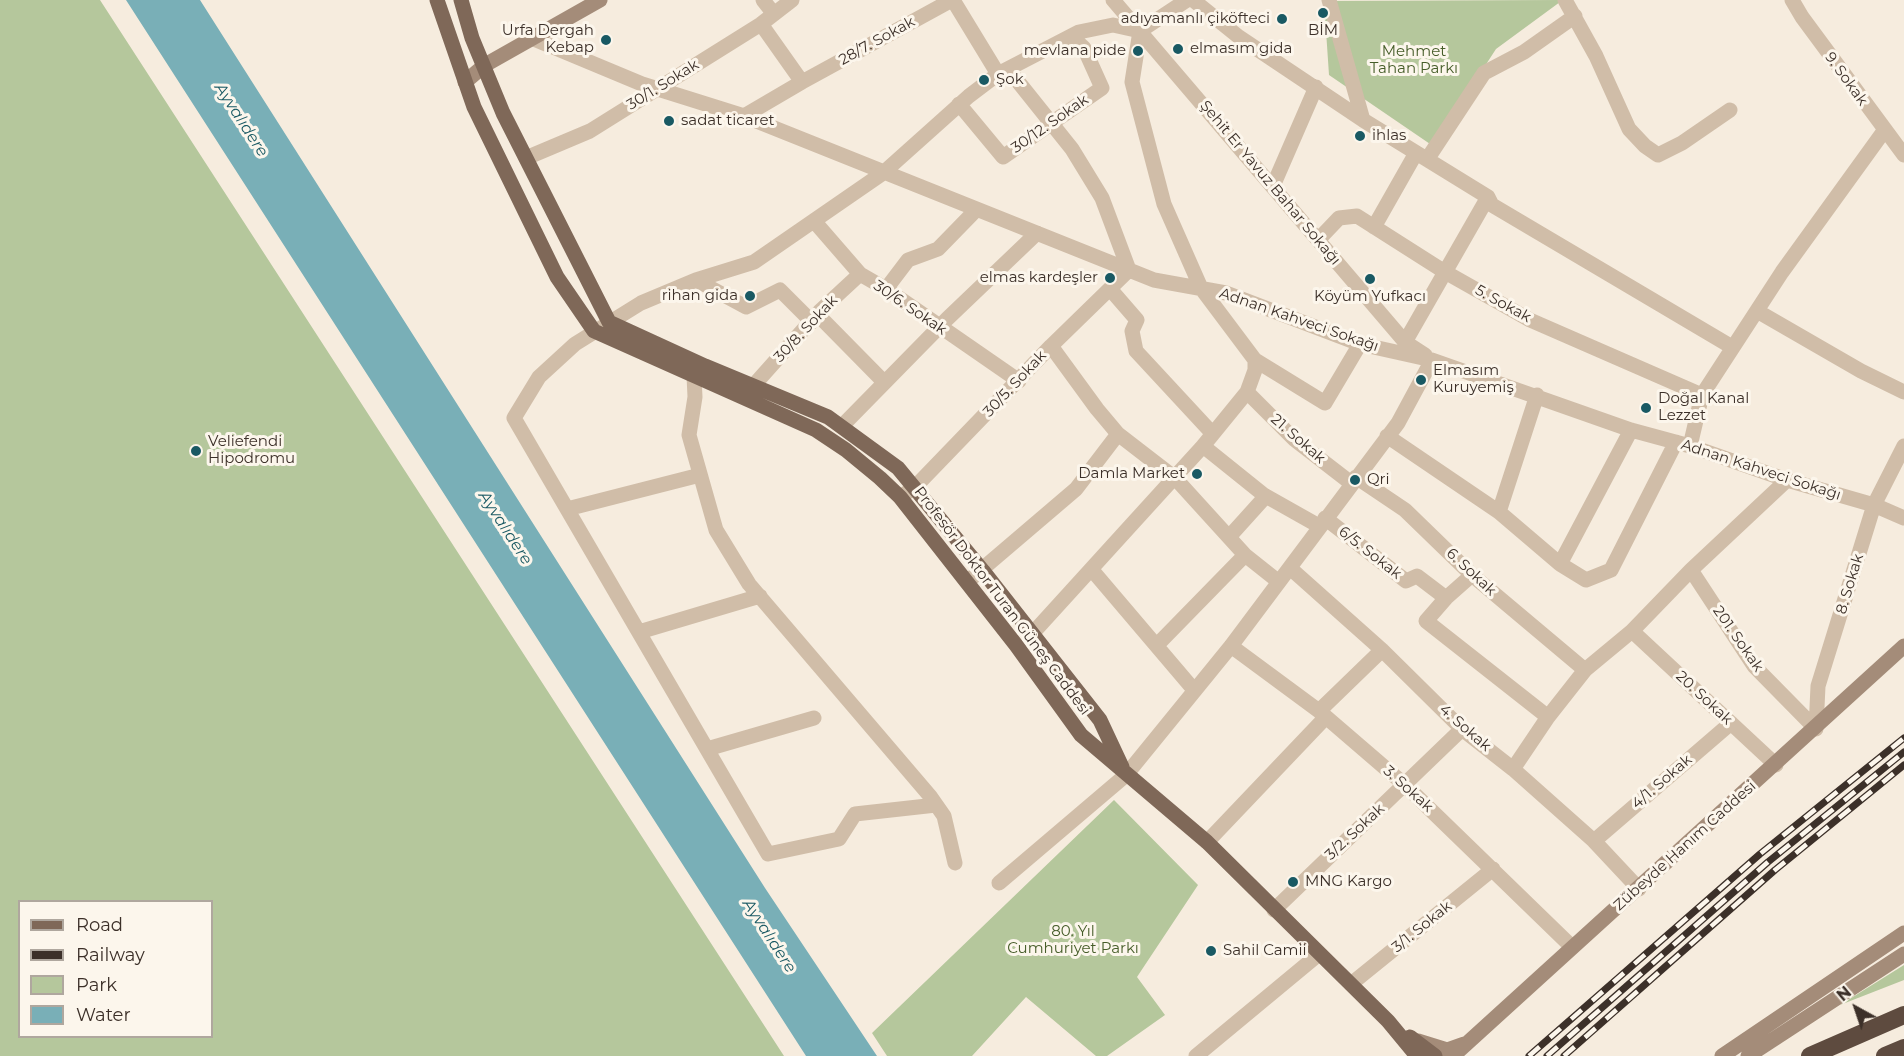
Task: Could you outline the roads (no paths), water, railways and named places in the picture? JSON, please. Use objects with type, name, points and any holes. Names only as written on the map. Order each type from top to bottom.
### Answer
[{"type":"highway","points":[[1810,1056],[1904,1015]]},
{"type":"highway","points":[[1885,1056],[1904,1048]]},
{"type":"main road","points":[[437,0],[474,108],[557,277],[594,331]]},
{"type":"main road","points":[[461,0],[472,38],[503,113],[609,322]]},
{"type":"main road","points":[[465,82],[484,65],[600,0]]},
{"type":"main road","name":"Profesör Doktor Turan Güneş Caddesi","points":[[609,322],[828,417],[898,468],[907,492],[967,582],[1081,735],[1207,842],[1388,1021],[1417,1056]]},
{"type":"main road","name":"Profesör Doktor Turan Güneş Caddesi","points":[[594,331],[816,430],[907,492],[983,571],[1100,720],[1126,775]]},
{"type":"main road","name":"Zübeyde Hanım Caddesi","points":[[1453,1056],[1816,729],[1904,646]]},
{"type":"main road","points":[[1722,1056],[1904,933]]},
{"type":"main road","points":[[1748,1056],[1904,954]]},
{"type":"main road","points":[[1388,1021],[1434,1056]]},
{"type":"main road","points":[[1413,1039],[1447,1050],[1464,1044]]},
{"type":"street","points":[[763,0],[774,14]]},
{"type":"street","name":"30/1. Sokak","points":[[526,159],[590,131],[761,24],[792,0]]},
{"type":"street","points":[[952,0],[1003,72],[1072,149],[1102,198],[1129,270]]},
{"type":"street","name":"28/7. Sokak","points":[[744,116],[952,0]]},
{"type":"street","name":"Şehit Er Yavuz Bahar Sokağı","points":[[1113,0],[1405,342],[1432,360]]},
{"type":"street","points":[[936,805],[855,814],[839,839],[768,854],[514,418],[539,376],[575,344],[642,303],[696,280],[754,262],[883,173],[959,104],[1003,72],[1071,36],[1113,25],[1140,31],[1187,0]]},
{"type":"street","points":[[1194,0],[1239,37],[1363,120],[1488,197],[1492,205],[1732,347]]},
{"type":"street","points":[[1329,0],[1363,120]]},
{"type":"street","points":[[1564,0],[1575,16],[1629,129],[1645,146],[1658,155],[1682,143],[1730,110]]},
{"type":"street","name":"9. Sokak","points":[[1792,0],[1904,155]]},
{"type":"street","points":[[1374,227],[1422,155],[1484,73],[1524,52],[1575,16]]},
{"type":"street","points":[[761,24],[802,82]]},
{"type":"street","points":[[1140,31],[1132,82],[1164,204],[1201,288],[1255,360],[1325,403],[1360,344]]},
{"type":"street","name":"30/12. Sokak","points":[[959,104],[1003,157],[1100,91],[1103,85],[1084,48],[1071,36]]},
{"type":"street","name":"Adnan Kahveci Sokağı","points":[[534,39],[657,89],[744,116],[1154,280],[1201,288],[1255,303],[1360,344],[1432,360],[1537,395],[1631,430],[1683,444],[1787,480],[1874,505],[1904,518]]},
{"type":"street","points":[[1273,186],[1316,87]]},
{"type":"street","points":[[1388,436],[1499,512],[1560,564],[1586,580],[1611,570],[1683,444],[1702,395],[1732,347],[1884,130]]},
{"type":"street","points":[[1405,342],[1488,197]]},
{"type":"street","points":[[886,289],[908,260],[938,249],[976,210]]},
{"type":"street","name":"5. Sokak","points":[[1318,240],[1339,218],[1357,216],[1445,272],[1530,320],[1702,395]]},
{"type":"street","name":"30/6. Sokak","points":[[814,221],[860,274],[886,289],[1019,381]]},
{"type":"street","points":[[842,426],[939,327],[1037,233]]},
{"type":"street","name":"30/5. Sokak","points":[[907,492],[1129,270]]},
{"type":"street","name":"30/8. Sokak","points":[[754,385],[860,274]]},
{"type":"street","points":[[696,280],[746,307],[780,290],[884,382]]},
{"type":"street","points":[[1111,290],[1137,320],[1132,331],[1136,351],[1207,440],[1266,496],[1322,522]]},
{"type":"street","points":[[1757,311],[1861,371],[1904,392]]},
{"type":"street","points":[[1051,346],[1118,434],[1175,478],[1245,555],[1279,582]]},
{"type":"street","points":[[1032,634],[1175,478],[1247,392],[1255,360]]},
{"type":"street","points":[[999,883],[1126,775],[1231,646],[1353,480],[1398,423],[1432,360]]},
{"type":"street","points":[[694,376],[695,397],[689,435],[716,530],[760,596],[944,816],[955,862]]},
{"type":"street","name":"21. Sokak","points":[[1247,392],[1294,439],[1353,480]]},
{"type":"street","points":[[1499,512],[1537,395]]},
{"type":"street","points":[[1560,564],[1631,430]]},
{"type":"street","points":[[967,582],[983,571],[1076,489],[1118,434]]},
{"type":"street","name":"8. Sokak","points":[[1816,729],[1818,686],[1874,505],[1904,446]]},
{"type":"street","points":[[567,508],[700,476]]},
{"type":"street","name":"6. Sokak","points":[[1353,480],[1405,510],[1472,575],[1585,670]]},
{"type":"street","points":[[1514,769],[1548,717],[1585,670],[1632,631],[1690,570],[1787,480]]},
{"type":"street","points":[[1229,537],[1266,496]]},
{"type":"street","name":"6/5. Sokak","points":[[1322,522],[1406,581],[1417,576],[1446,598]]},
{"type":"street","points":[[1158,645],[1245,555]]},
{"type":"street","name":"4. Sokak","points":[[1290,568],[1382,650],[1462,729],[1514,769],[1594,842],[1639,889]]},
{"type":"street","points":[[1092,570],[1194,690]]},
{"type":"street","name":"201. Sokak","points":[[1690,570],[1754,666],[1816,729]]},
{"type":"street","points":[[1472,575],[1446,598],[1426,621],[1548,717]]},
{"type":"street","points":[[639,632],[760,596]]},
{"type":"street","name":"20. Sokak","points":[[1632,631],[1776,765]]},
{"type":"street","name":"3. Sokak","points":[[1231,646],[1322,714],[1405,785],[1572,947]]},
{"type":"street","points":[[1207,842],[1382,650]]},
{"type":"street","points":[[707,749],[814,718]]},
{"type":"street","name":"4/1. Sokak","points":[[1594,842],[1731,723]]},
{"type":"street","name":"3/2. Sokak","points":[[1274,910],[1462,729]]},
{"type":"street","name":"3/1. Sokak","points":[[1351,984],[1493,869]]},
{"type":"street","points":[[1196,1056],[1319,954]]},
{"type":"water","name":"Ayvalıdere","points":[[126,0],[200,0],[765,888],[877,1056],[806,1056]]},
{"type":"railway","points":[[1529,1056],[1760,854],[1904,738]]},
{"type":"railway","points":[[1547,1056],[1768,862],[1904,752]]},
{"type":"railway","points":[[1564,1056],[1775,870],[1904,765]]},
{"type":"place","name":"BİM","points":[[1323,13]]},
{"type":"place","name":"adıyamanlı çiköfteci","points":[[1282,19]]},
{"type":"place","name":"Urfa Dergah Kebap","points":[[606,40]]},
{"type":"place","name":"elmasım gida","points":[[1178,49]]},
{"type":"place","name":"mevlana pide","points":[[1138,51]]},
{"type":"place","name":"Şok","points":[[984,80]]},
{"type":"place","name":"sadat ticaret","points":[[669,121]]},
{"type":"place","name":"ihlas","points":[[1360,136]]},
{"type":"place","name":"elmas kardeşler","points":[[1110,278]]},
{"type":"place","name":"Köyüm Yufkacı","points":[[1370,279]]},
{"type":"place","name":"rihan gida","points":[[750,296]]},
{"type":"place","name":"Elmasım Kuruyemiş","points":[[1421,380]]},
{"type":"place","name":"Doğal Kanal Lezzet","points":[[1646,408]]},
{"type":"place","name":"Veliefendi Hipodromu","points":[[196,451]]},
{"type":"place","name":"Damla Market","points":[[1197,474]]},
{"type":"place","name":"Qri","points":[[1355,480]]},
{"type":"place","name":"MNG Kargo","points":[[1293,882]]},
{"type":"place","name":"Sahil Camii","points":[[1211,951]]},
{"type":"park label","name":"Mehmet Tahan Parkı","points":[[1414,60]]},
{"type":"park label","name":"80. Yıl Cumhuriyet Parkı","points":[[1073,940]]}]
